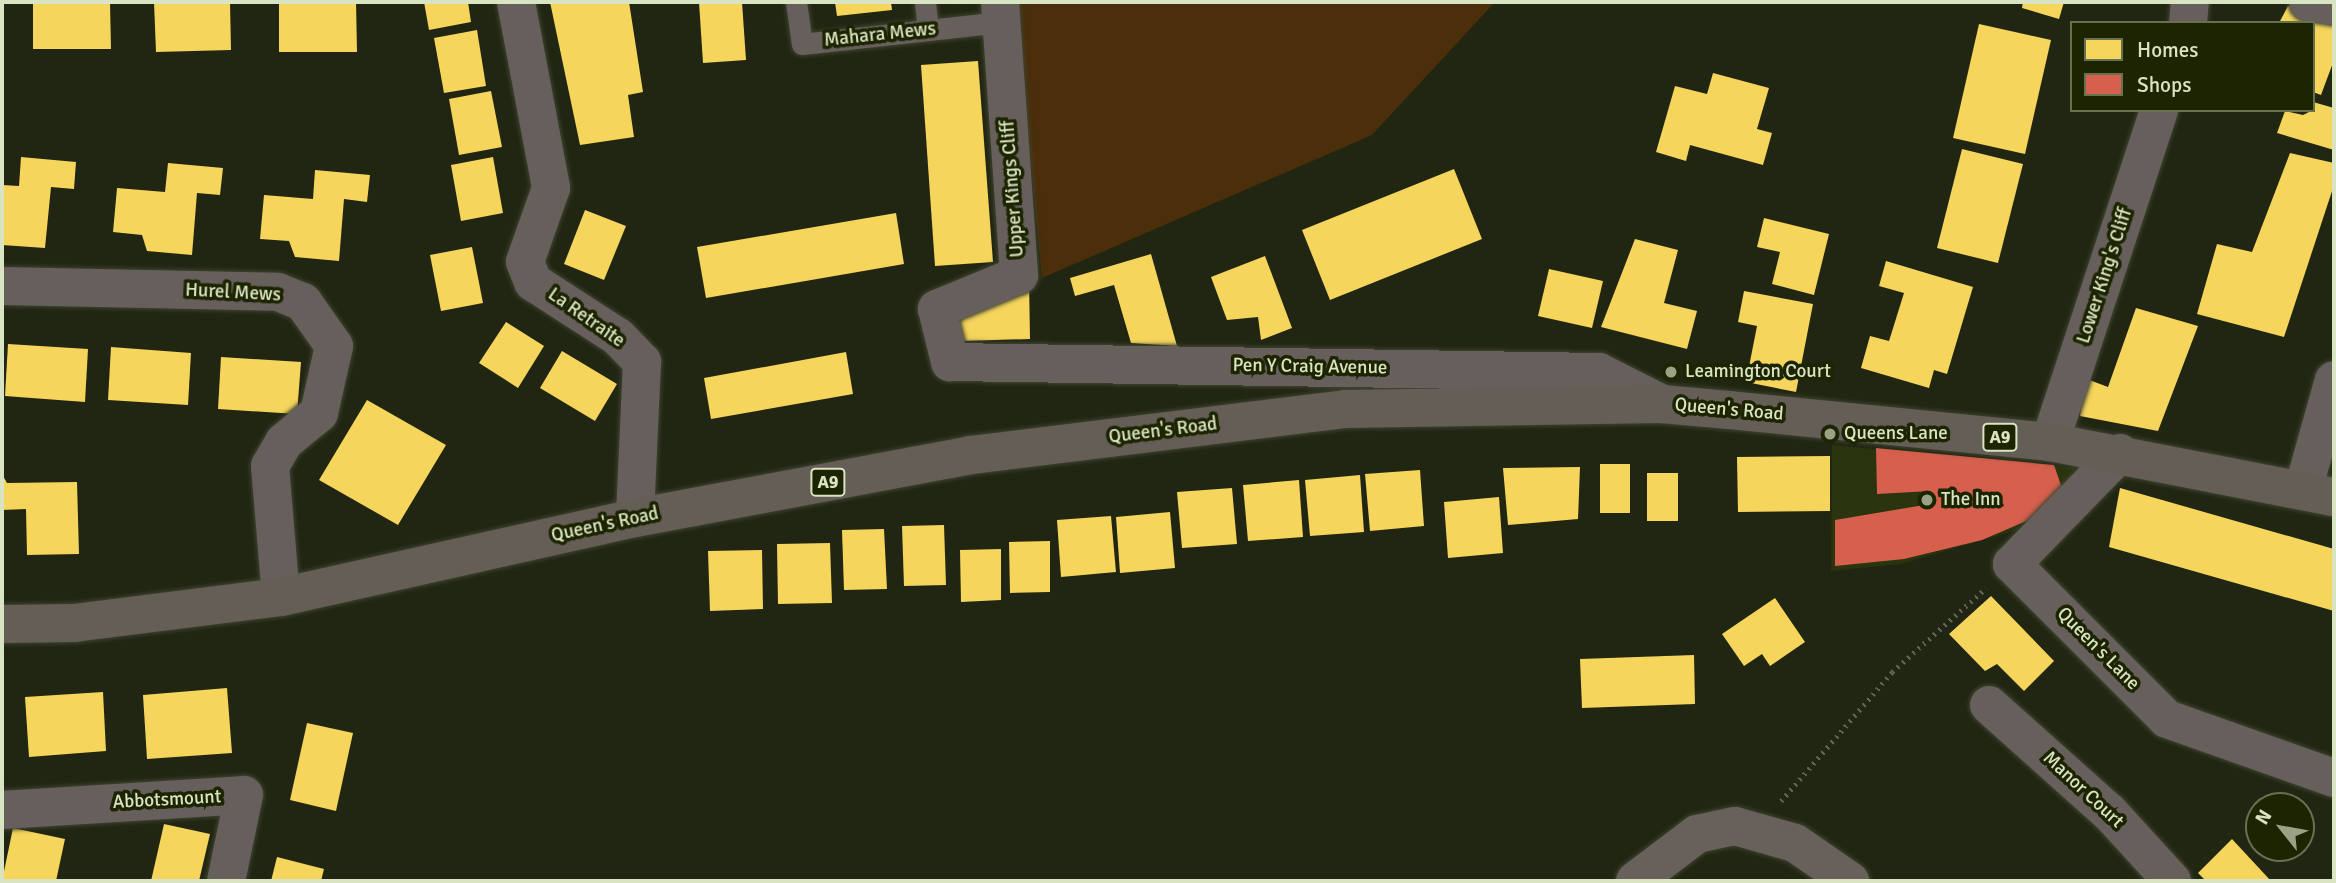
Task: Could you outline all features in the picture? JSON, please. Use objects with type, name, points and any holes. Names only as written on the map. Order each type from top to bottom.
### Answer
[{"type":"main road","name":"Queen's Road","points":[[2,624],[74,623],[281,597],[635,518],[971,455],[1345,410],[1662,404],[2050,442],[2120,453],[2319,494]]},
{"type":"main road","points":[[1635,881],[1697,834],[1757,828],[1795,843],[1850,881]]},
{"type":"street","name":"La Retraite","points":[[516,2],[551,188],[525,262],[533,282],[618,338],[642,362],[635,518]]},
{"type":"street","points":[[2188,21],[2190,2]]},
{"type":"street","points":[[2308,2],[2334,6]]},
{"type":"street","name":"Upper Kings Cliff","points":[[950,362],[937,309],[1019,275],[1000,12]]},
{"type":"street","name":"Lower King's Cliff","points":[[2050,442],[2158,112]]},
{"type":"street","name":"Hurel Mews","points":[[2,286],[278,292],[303,302],[334,346],[319,413],[284,442],[270,466],[281,597]]},
{"type":"street","name":"Pen Y Craig Avenue","points":[[950,362],[1598,372],[1662,404]]},
{"type":"street","points":[[2319,494],[2334,380]]},
{"type":"street","points":[[2012,564],[2120,453]]},
{"type":"street","name":"Queen's Lane","points":[[2012,564],[2167,719],[2334,778]]},
{"type":"street","name":"Manor Court","points":[[1989,705],[2110,813],[2172,881]]},
{"type":"street","name":"Abbotsmount","points":[[2,810],[244,795],[226,881]]},
{"type":"lane","name":"Mahara Mews","points":[[796,2],[802,44],[928,30],[1000,12]]},
{"type":"lane","points":[[925,2],[928,30]]},
{"type":"path","points":[[1757,828],[1892,672],[2012,564]]},
{"type":"shaded area","points":[[1015,2],[1495,2],[1372,135],[1042,278]]},
{"type":"shaded area","points":[[1832,445],[2074,468],[2068,492],[2044,522],[1900,564],[1831,571]]},
{"type":"building: Homes","points":[[110,2],[111,49],[33,49],[33,3]]},
{"type":"building: Homes","points":[[154,2],[230,2],[231,50],[156,52]]},
{"type":"building: Homes","points":[[279,2],[356,2],[357,52],[279,52]]},
{"type":"building: Homes","points":[[424,2],[468,2],[471,22],[429,30]]},
{"type":"building: Homes","points":[[550,2],[629,2],[643,92],[628,95],[634,137],[580,145]]},
{"type":"building: Homes","points":[[699,2],[742,2],[746,60],[703,63]]},
{"type":"building: Homes","points":[[835,2],[891,2],[892,10],[837,16]]},
{"type":"building: Homes","points":[[2023,2],[2064,2],[2059,19],[2022,8]]},
{"type":"building: Homes","points":[[2288,6],[2334,22],[2334,60],[2321,95],[2315,93],[2315,21],[2280,21]]},
{"type":"building: Homes","points":[[1979,24],[2051,40],[2025,154],[1953,138]]},
{"type":"building: Homes","points":[[477,30],[486,86],[444,93],[434,38]]},
{"type":"building: Homes","points":[[978,61],[993,262],[935,266],[921,65]]},
{"type":"building: Homes","points":[[1713,73],[1769,88],[1757,129],[1772,133],[1763,165],[1690,145],[1686,161],[1656,152],[1675,86],[1707,94]]},
{"type":"building: Homes","points":[[491,91],[502,147],[459,155],[449,99]]},
{"type":"building: Homes","points":[[2315,103],[2334,108],[2334,150],[2277,133],[2285,112],[2303,115],[2315,112]]},
{"type":"building: Homes","points":[[1962,149],[2023,164],[1998,263],[1937,248]]},
{"type":"building: Homes","points":[[2290,153],[2334,163],[2334,185],[2284,337],[2197,314],[2217,244],[2252,252]]},
{"type":"building: Homes","points":[[21,157],[76,162],[74,189],[51,187],[45,248],[2,245],[2,185],[19,186]]},
{"type":"building: Homes","points":[[493,157],[503,213],[461,221],[451,165]]},
{"type":"building: Homes","points":[[168,163],[223,168],[220,195],[197,193],[192,255],[147,251],[142,235],[113,232],[117,188],[165,192]]},
{"type":"building: Homes","points":[[1454,169],[1482,239],[1330,300],[1302,230]]},
{"type":"building: Homes","points":[[315,170],[370,175],[367,202],[344,199],[339,261],[295,257],[289,241],[260,239],[264,195],[313,199]]},
{"type":"building: Homes","points":[[585,210],[626,226],[604,280],[564,264]]},
{"type":"building: Homes","points":[[896,213],[904,264],[706,298],[697,247]]},
{"type":"building: Homes","points":[[1764,218],[1829,234],[1814,295],[1772,284],[1780,252],[1757,247]]},
{"type":"building: Homes","points":[[1635,239],[1678,250],[1664,303],[1697,311],[1687,349],[1601,327]]},
{"type":"building: Homes","points":[[472,247],[483,303],[441,311],[430,255]]},
{"type":"building: Homes","points":[[1151,254],[1177,346],[1131,343],[1114,285],[1075,296],[1070,278]]},
{"type":"building: Homes","points":[[1265,256],[1292,328],[1261,340],[1258,317],[1227,320],[1211,277]]},
{"type":"building: Homes","points":[[1886,261],[1973,287],[1947,374],[1934,370],[1929,388],[1861,368],[1870,336],[1889,341],[1904,293],[1879,286]]},
{"type":"building: Homes","points":[[1549,269],[1603,281],[1592,328],[1538,316]]},
{"type":"building: Homes","points":[[1029,281],[1030,339],[963,341],[952,307]]},
{"type":"building: Homes","points":[[1744,291],[1813,304],[1796,392],[1746,382],[1757,326],[1738,322]]},
{"type":"building: Homes","points":[[2136,308],[2198,326],[2158,431],[2080,416],[2084,378],[2108,387]]},
{"type":"building: Homes","points":[[506,322],[544,346],[518,388],[479,363]]},
{"type":"building: Homes","points":[[8,344],[88,349],[85,402],[5,396]]},
{"type":"building: Homes","points":[[111,347],[191,353],[188,405],[108,400]]},
{"type":"building: Homes","points":[[562,351],[617,384],[595,421],[540,388]]},
{"type":"building: Homes","points":[[846,352],[853,394],[711,419],[704,378]]},
{"type":"building: Homes","points":[[221,357],[301,362],[297,414],[218,409]]},
{"type":"building: Homes","points":[[367,400],[446,445],[398,525],[319,480]]},
{"type":"building: Homes","points":[[1830,456],[1830,511],[1738,512],[1737,457]]},
{"type":"building: Homes","points":[[1600,464],[1630,464],[1630,513],[1600,513]]},
{"type":"building: Homes","points":[[1580,467],[1578,519],[1508,525],[1503,468]]},
{"type":"building: Homes","points":[[1420,470],[1424,526],[1370,531],[1365,474]]},
{"type":"building: Homes","points":[[1647,473],[1678,473],[1678,521],[1647,521]]},
{"type":"building: Homes","points":[[2,474],[7,483],[77,482],[79,554],[27,555],[26,509],[2,510]]},
{"type":"building: Homes","points":[[1360,475],[1364,532],[1310,536],[1305,480]]},
{"type":"building: Homes","points":[[1299,480],[1303,537],[1248,541],[1243,485]]},
{"type":"building: Homes","points":[[1232,488],[1237,544],[1182,548],[1177,492]]},
{"type":"building: Homes","points":[[2120,488],[2334,549],[2334,611],[2109,547]]},
{"type":"building: Homes","points":[[1499,497],[1503,553],[1448,558],[1444,502]]},
{"type":"building: Homes","points":[[1170,512],[1175,568],[1120,573],[1116,517]]},
{"type":"building: Homes","points":[[1111,516],[1116,572],[1061,577],[1057,520]]},
{"type":"building: Homes","points":[[944,525],[946,585],[904,586],[902,526]]},
{"type":"building: Homes","points":[[884,529],[887,589],[844,590],[842,530]]},
{"type":"building: Homes","points":[[1050,541],[1050,592],[1010,593],[1009,542]]},
{"type":"building: Homes","points":[[830,543],[832,603],[778,604],[777,544]]},
{"type":"building: Homes","points":[[1001,549],[1001,600],[961,602],[960,550]]},
{"type":"building: Homes","points":[[762,550],[763,609],[710,611],[708,551]]},
{"type":"building: Homes","points":[[1991,596],[2054,661],[2024,691],[1997,664],[1985,671],[1949,634]]},
{"type":"building: Homes","points":[[1775,598],[1805,642],[1770,666],[1762,654],[1744,666],[1722,634]]},
{"type":"building: Homes","points":[[1694,655],[1695,704],[1582,708],[1580,659]]},
{"type":"building: Homes","points":[[227,688],[232,753],[147,759],[143,695]]},
{"type":"building: Homes","points":[[103,692],[106,751],[29,757],[25,697]]},
{"type":"building: Homes","points":[[307,723],[353,733],[336,811],[290,800]]},
{"type":"building: Homes","points":[[164,824],[210,834],[199,881],[151,881]]},
{"type":"building: Homes","points":[[13,828],[65,839],[56,881],[2,881]]},
{"type":"building: Homes","points":[[2232,839],[2245,853],[2245,862],[2253,862],[2271,881],[2206,881],[2198,873]]},
{"type":"building: Homes","points":[[277,857],[324,869],[321,881],[271,881]]},
{"type":"building: Shops","points":[[1876,448],[2054,465],[2063,491],[2043,514],[1982,540],[1904,559],[1835,566],[1835,520],[1930,504],[1931,491],[1877,494]]},
{"type":"place","name":"Leamington Court","points":[[1671,372]]},
{"type":"place","name":"Queens Lane","points":[[1830,434]]},
{"type":"place","name":"The Inn","points":[[1927,500]]}]
